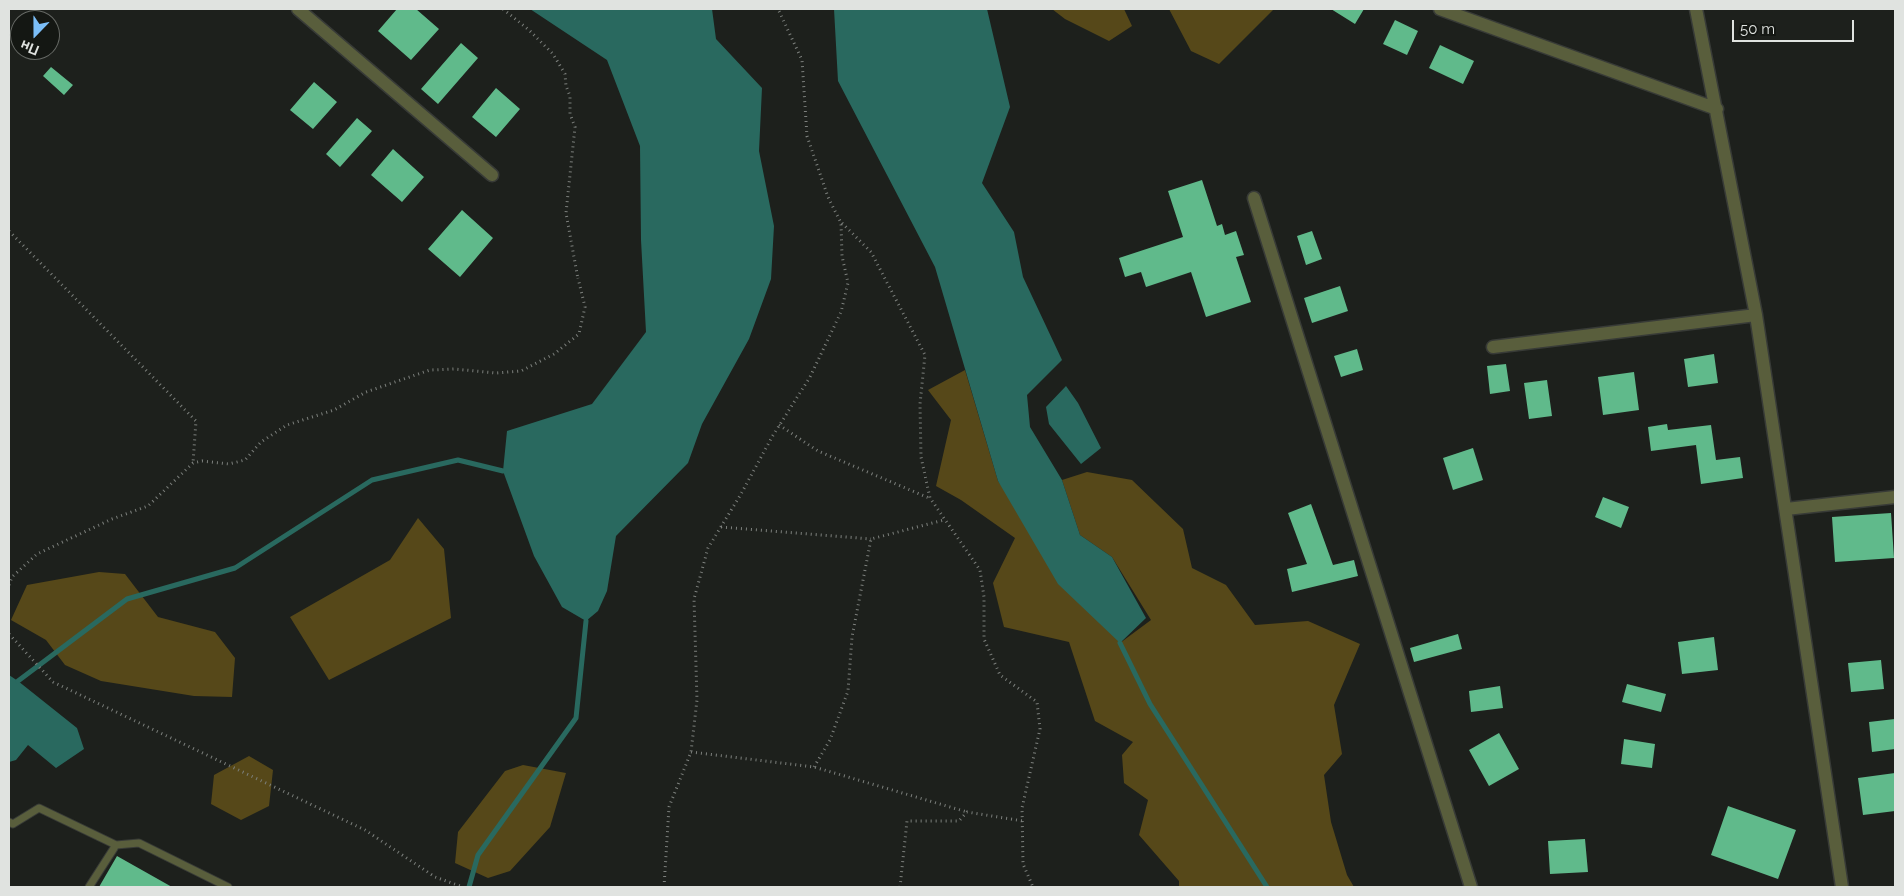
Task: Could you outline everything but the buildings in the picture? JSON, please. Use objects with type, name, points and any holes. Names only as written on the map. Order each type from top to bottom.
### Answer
[{"type":"street","points":[[298,9],[492,175]]},
{"type":"street","points":[[1440,9],[1717,109]]},
{"type":"street","points":[[1696,9],[1756,315],[1842,887]]},
{"type":"street","points":[[1254,198],[1471,887]]},
{"type":"street","points":[[1493,347],[1756,315]]},
{"type":"street","points":[[1786,509],[1895,497]]},
{"type":"lane","points":[[9,822],[13,824],[39,808],[116,845],[139,843],[228,887]]},
{"type":"lane","points":[[89,887],[116,845]]},
{"type":"path","points":[[9,584],[12,577],[37,554],[112,519],[148,506],[193,464],[202,461],[229,464],[245,460],[261,442],[287,425],[334,410],[366,392],[430,370],[454,369],[496,373],[521,371],[554,354],[579,334],[584,307],[566,213],[575,127],[570,114],[570,96],[566,86],[565,74],[553,54],[529,30],[503,9]]},
{"type":"path","points":[[778,9],[802,60],[807,136],[828,197],[841,222],[871,252],[926,355],[920,404],[921,457],[930,498],[980,570],[984,597],[984,639],[1000,675],[1037,702],[1040,729],[1022,808],[1023,864],[1033,887]]},
{"type":"path","points":[[664,887],[669,807],[691,752],[697,700],[694,599],[708,548],[779,425],[810,377],[841,312],[848,283],[842,256],[841,222]]},
{"type":"path","points":[[9,231],[196,421],[193,464]]},
{"type":"path","points":[[779,425],[818,451],[930,498]]},
{"type":"path","points":[[721,527],[871,539],[945,520]]},
{"type":"path","points":[[814,767],[830,740],[848,691],[852,637],[871,539]]},
{"type":"path","points":[[9,634],[53,682],[365,830],[435,877],[463,887]]},
{"type":"path","points":[[691,752],[814,767],[967,812],[1023,821]]},
{"type":"path","points":[[900,887],[907,821],[958,821],[967,812]]},
{"type":"shaded area","points":[[1052,9],[1124,9],[1132,26],[1109,41],[1065,19]]},
{"type":"shaded area","points":[[1169,9],[1274,9],[1219,64],[1191,51]]},
{"type":"shaded area","points":[[965,370],[998,481],[1120,643],[1151,620],[1112,557],[1080,535],[1062,480],[1087,472],[1132,480],[1183,529],[1192,568],[1226,585],[1255,625],[1308,621],[1360,644],[1334,705],[1342,754],[1324,775],[1331,822],[1347,875],[1354,887],[1179,887],[1179,881],[1139,835],[1148,800],[1124,783],[1122,755],[1133,742],[1095,721],[1069,642],[1004,627],[993,583],[1015,538],[961,500],[936,486],[951,420],[928,390]]},
{"type":"shaded area","points":[[418,518],[444,549],[451,618],[329,680],[290,617],[390,560]]},
{"type":"shaded area","points":[[99,572],[125,574],[158,617],[215,632],[235,658],[232,697],[194,696],[101,681],[65,665],[46,640],[11,620],[27,585]]},
{"type":"shaded area","points":[[249,756],[273,770],[269,806],[241,820],[211,804],[214,775]]},
{"type":"shaded area","points":[[523,765],[566,773],[550,827],[510,871],[488,878],[455,863],[458,832],[505,771]]},
{"type":"water","points":[[530,9],[712,9],[716,39],[762,88],[759,151],[774,226],[771,279],[749,339],[702,424],[688,463],[616,536],[607,591],[598,611],[586,621],[562,607],[534,556],[503,471],[507,431],[592,404],[646,332],[641,240],[640,146],[607,60]]},
{"type":"water","points":[[834,9],[987,9],[1010,107],[982,183],[1014,232],[1023,277],[1062,360],[1027,395],[1030,427],[1062,480],[1080,535],[1112,557],[1146,618],[1120,643],[1058,584],[998,481],[935,267],[838,81]]},
{"type":"water","points":[[1066,386],[1078,403],[1101,448],[1081,464],[1049,424],[1046,407]]},
{"type":"water","points":[[9,675],[77,728],[84,749],[56,768],[28,745],[16,760],[9,762]]},
{"type":"waterway","points":[[18,681],[127,599],[235,568],[372,480],[458,460],[503,471]]},
{"type":"waterway","points":[[469,887],[478,855],[576,718],[586,621]]},
{"type":"waterway","points":[[1120,643],[1150,704],[1267,887]]}]
